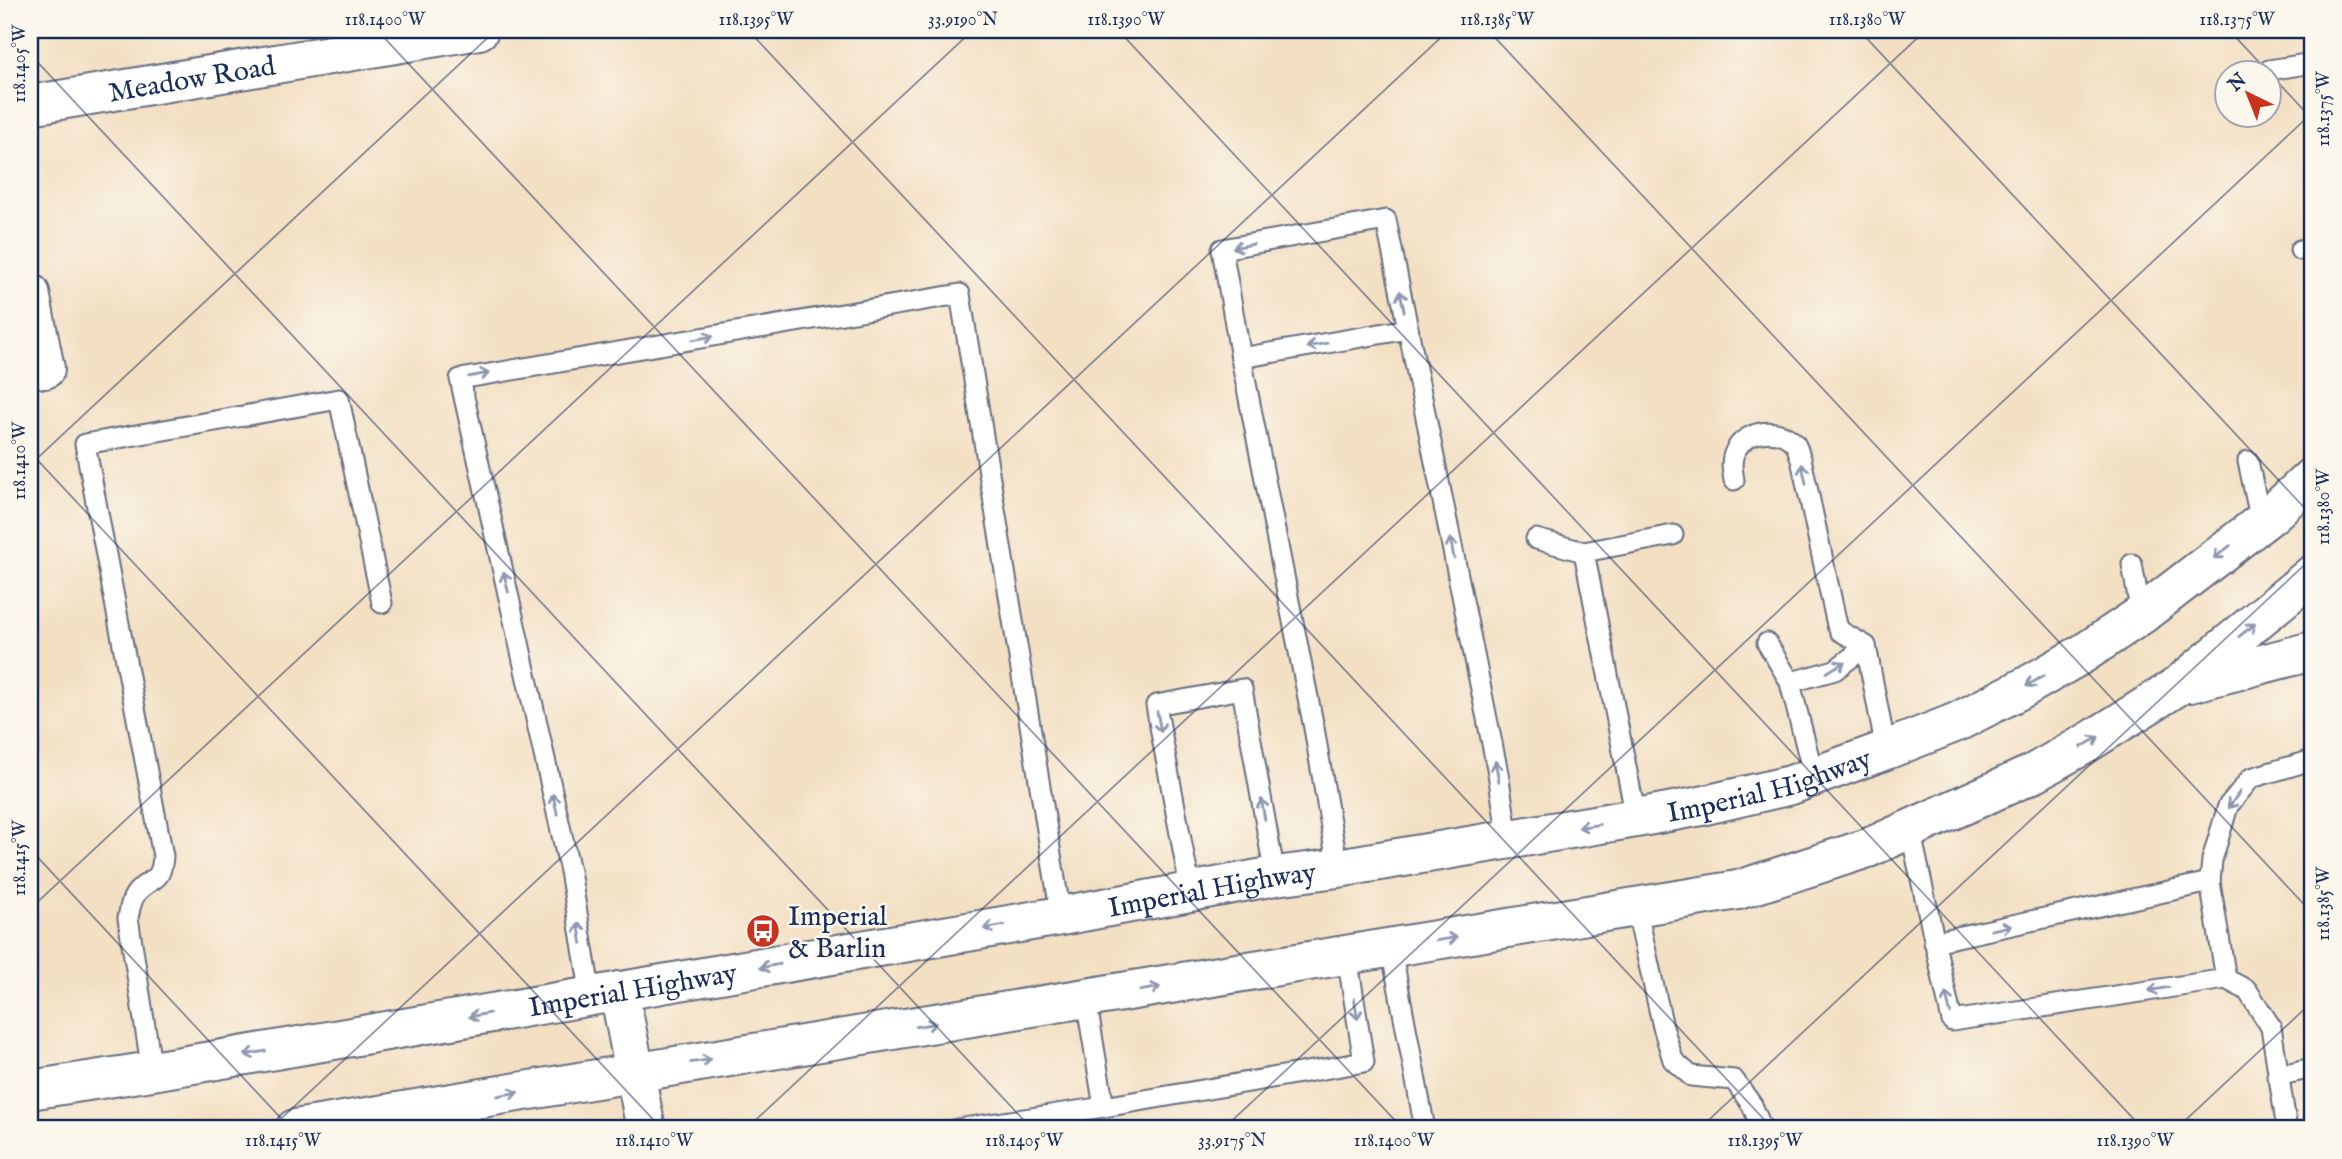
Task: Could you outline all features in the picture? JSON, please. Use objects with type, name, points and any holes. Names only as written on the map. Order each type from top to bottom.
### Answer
[{"type":"main road","name":"Meadow Road","points":[[30,105],[479,30]]},
{"type":"main road","points":[[30,293],[45,369]]},
{"type":"main road","name":"Imperial Highway","points":[[30,1090],[1061,916],[1275,876],[1636,818],[1791,785],[1956,722],[2084,653],[2141,615],[2261,522],[2312,477]]},
{"type":"main road","points":[[295,1129],[469,1115],[634,1072],[1738,890],[1868,848],[2030,775],[2175,688],[2312,575]]},
{"type":"main road","points":[[2175,688],[2312,650]]},
{"type":"main road","points":[[605,994],[634,1072],[646,1129]]},
{"type":"lane","points":[[2282,68],[2312,63]]},
{"type":"lane","points":[[1338,868],[1314,728],[1222,249],[1386,220],[1492,746],[1508,839]]},
{"type":"lane","points":[[605,994],[570,871],[460,379],[960,294],[1061,916]]},
{"type":"lane","points":[[1241,358],[1408,329]]},
{"type":"lane","points":[[152,1071],[128,918],[131,902],[138,891],[154,881],[162,867],[163,856],[85,444],[339,398],[382,603]]},
{"type":"lane","points":[[1734,480],[1731,466],[1735,450],[1744,439],[1770,432],[1782,435],[1794,444],[1801,459],[1837,625],[1840,631],[1866,646],[1886,750]]},
{"type":"lane","points":[[2248,461],[2261,522]]},
{"type":"lane","points":[[1536,539],[1584,552],[1673,535]]},
{"type":"lane","points":[[1584,552],[1636,818]]},
{"type":"lane","points":[[2132,564],[2141,615]]},
{"type":"lane","points":[[1768,643],[1789,680],[1814,777]]},
{"type":"lane","points":[[1789,680],[1796,681],[1835,670],[1866,646]]},
{"type":"lane","points":[[1191,893],[1156,705],[1242,688],[1275,876]]},
{"type":"lane","points":[[2226,979],[2210,882],[2212,860],[2228,806],[2251,778],[2312,760]]},
{"type":"lane","points":[[1910,829],[1952,1021],[2226,979],[2247,990],[2271,1027],[2287,1129]]},
{"type":"lane","points":[[1934,942],[2210,882]]},
{"type":"lane","points":[[1636,907],[1662,1027],[1673,1060],[1691,1076],[1734,1080],[1752,1105],[1762,1129]]},
{"type":"lane","points":[[1391,948],[1425,1129]]},
{"type":"lane","points":[[957,1129],[1104,1107],[1364,1062],[1347,956]]},
{"type":"lane","points":[[1086,999],[1104,1107]]},
{"type":"lane","points":[[2277,1076],[2312,1069]]},
{"type":"place","name":"Imperial & Barlin","points":[[763,931]]}]
